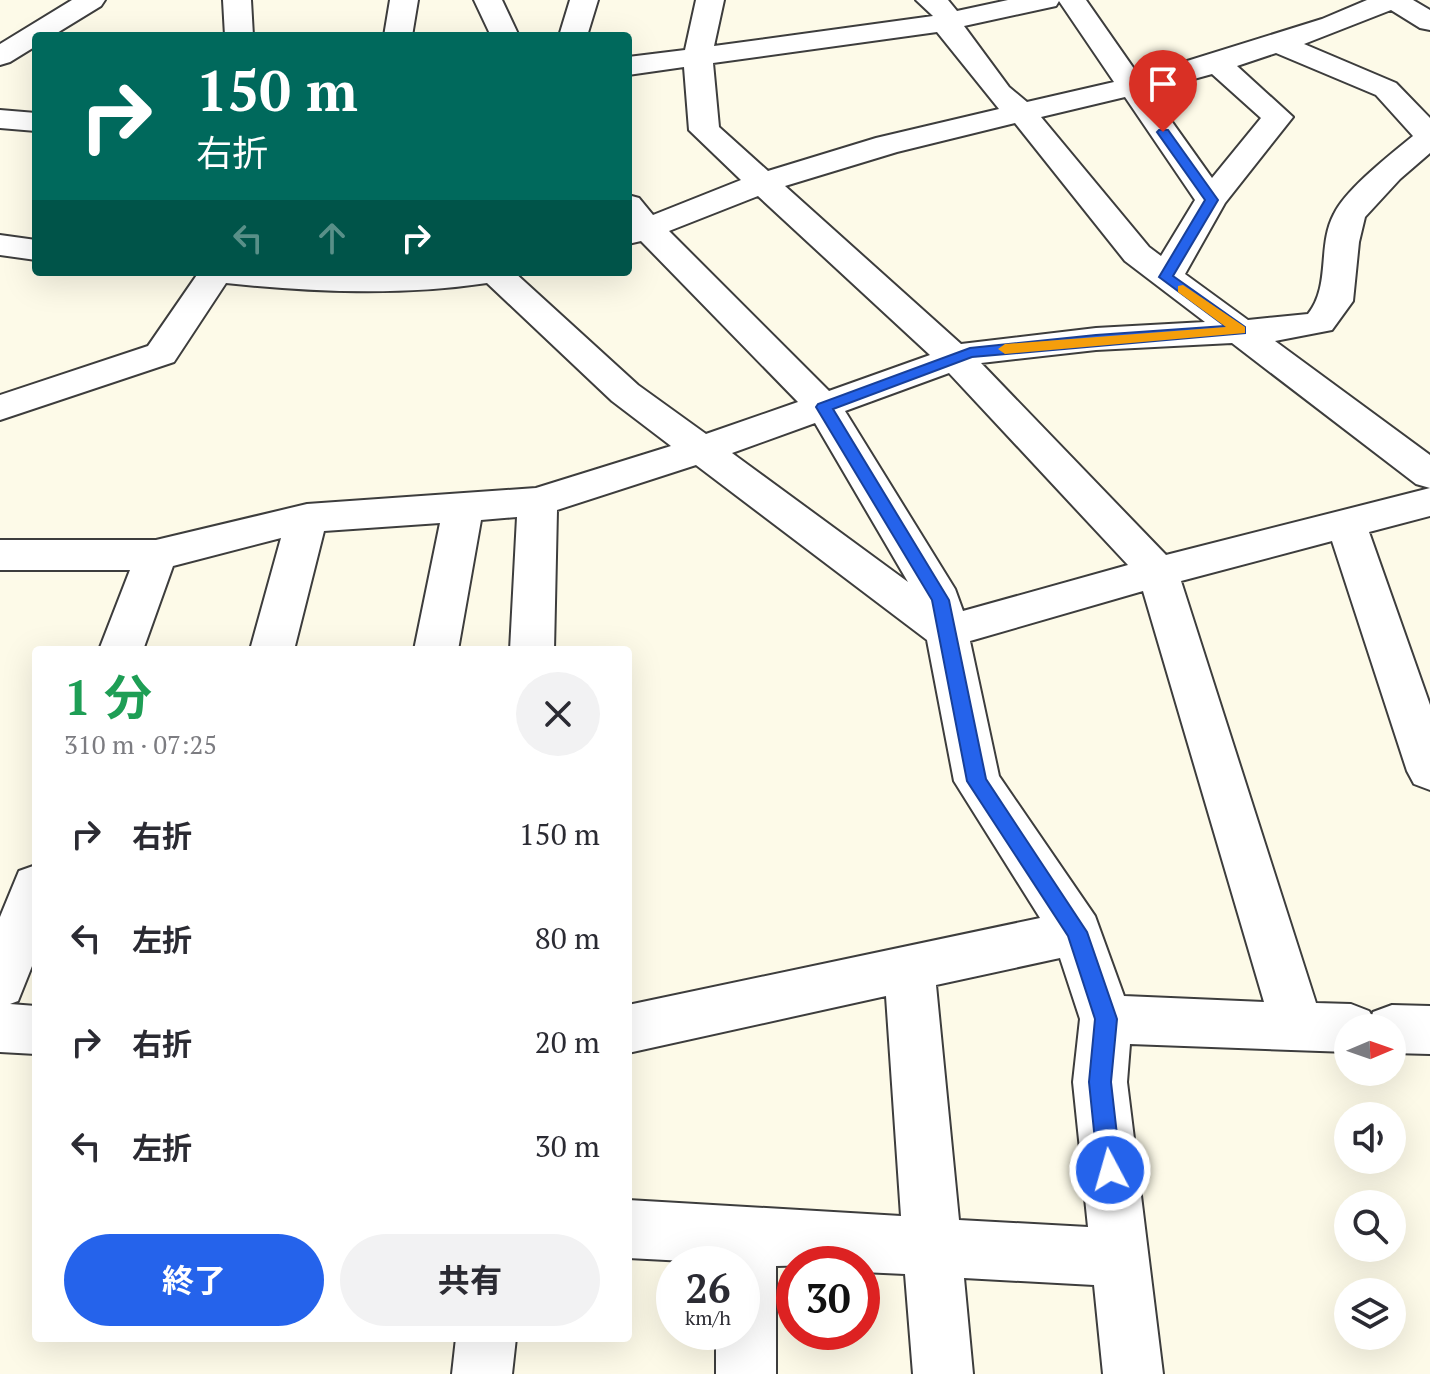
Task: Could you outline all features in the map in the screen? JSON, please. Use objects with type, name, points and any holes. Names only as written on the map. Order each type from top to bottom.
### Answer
[{"type":"street","points":[[39,32],[91,0]]},
{"type":"street","points":[[237,0],[239,32]]},
{"type":"street","points":[[399,32],[404,0]]},
{"type":"street","points":[[488,0],[503,32]]},
{"type":"street","points":[[574,32],[584,0]]},
{"type":"street","points":[[710,0],[698,56],[704,130],[955,358],[1158,572],[1297,1027]]},
{"type":"street","points":[[930,0],[943,8],[950,21],[950,31],[999,93],[1024,115],[1087,197],[1137,254],[1430,475]]},
{"type":"street","points":[[632,65],[950,21],[1046,0]]},
{"type":"street","points":[[1072,0],[1211,200]]},
{"type":"street","points":[[1133,1374],[1100,1082],[1106,1019],[1077,932],[977,781],[940,600],[824,407],[634,222],[887,145],[1024,115],[1217,63],[1332,25],[1392,0],[1430,22]]},
{"type":"street","points":[[0,56],[32,36]]},
{"type":"street","points":[[0,555],[156,555],[307,518],[537,502],[702,450],[970,353],[1096,339],[1290,329],[1320,322],[1336,301],[1342,242],[1349,215],[1389,172],[1430,137],[1386,89],[1278,43]]},
{"type":"street","points":[[1166,277],[1211,200],[1278,117],[1217,63]]},
{"type":"street","points":[[0,119],[32,122]]},
{"type":"street","points":[[0,245],[32,249]]},
{"type":"street","points":[[0,408],[161,354],[216,276]]},
{"type":"street","points":[[256,276],[312,282],[459,276]]},
{"type":"street","points":[[498,276],[625,393],[946,632]]},
{"type":"street","points":[[532,646],[537,502]]},
{"type":"street","points":[[946,632],[1158,572],[1430,502]]},
{"type":"street","points":[[437,646],[463,507]]},
{"type":"street","points":[[273,646],[307,518]]},
{"type":"street","points":[[1346,522],[1430,771]]},
{"type":"street","points":[[122,646],[156,555]]},
{"type":"street","points":[[0,985],[32,897]]},
{"type":"street","points":[[632,1028],[1077,932]]},
{"type":"street","points":[[909,968],[943,1374]]},
{"type":"street","points":[[1106,1019],[1334,1028]]},
{"type":"street","points":[[0,1028],[32,1030]]},
{"type":"street","points":[[1406,1029],[1430,1030]]},
{"type":"street","points":[[632,1229],[1120,1258]]},
{"type":"street","points":[[746,1374],[747,1236]]},
{"type":"street","points":[[482,1374],[486,1342]]},
{"type":"slow traffic","points":[[1005,349],[1096,339],[1240,330],[1183,289]]},
{"type":"route","points":[[1110,1170],[1100,1082],[1106,1019],[1077,932],[977,781],[940,600],[824,407],[970,353],[1096,339],[1240,330],[1166,277],[1211,200],[1163,132]]}]
